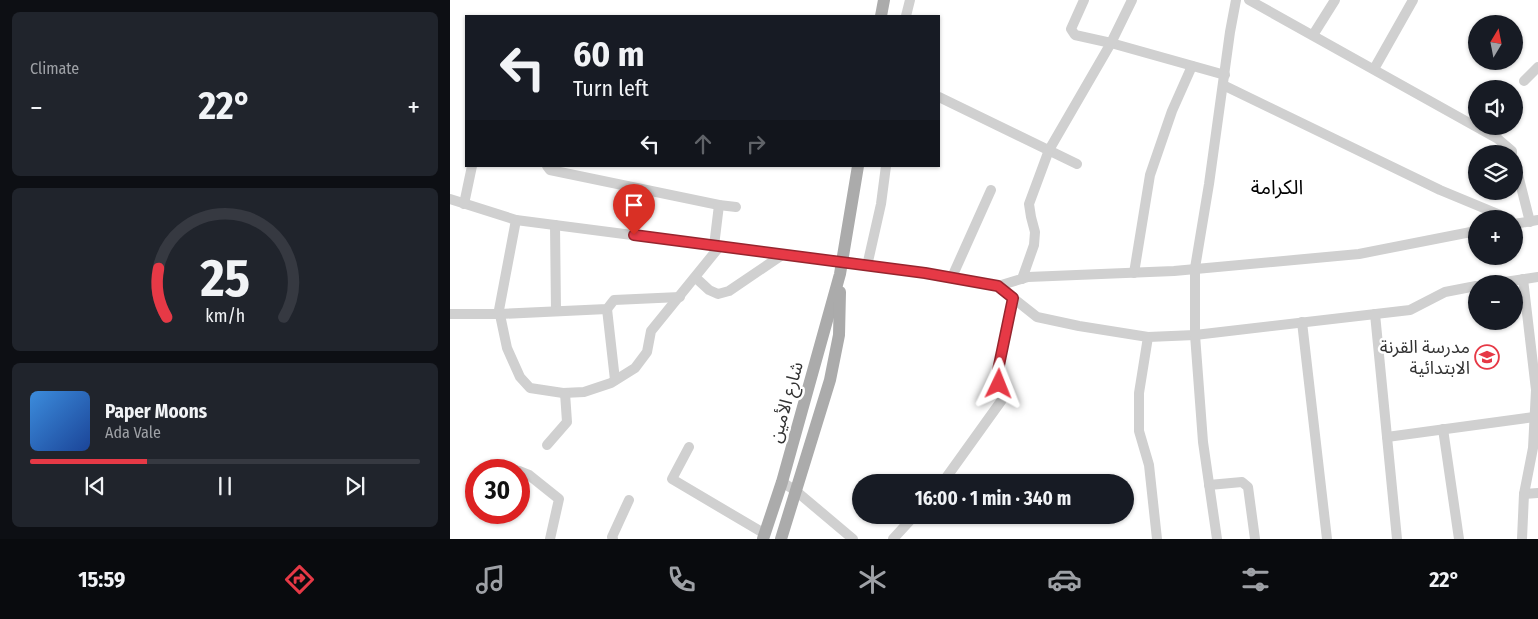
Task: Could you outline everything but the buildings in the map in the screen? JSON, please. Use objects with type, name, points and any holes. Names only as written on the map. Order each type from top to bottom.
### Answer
[{"type":"main road","points":[[881,15],[884,0]]},
{"type":"main road","name":"شارع الأمين","points":[[781,539],[832,371],[839,335],[842,268],[858,167]]},
{"type":"main road","name":"شارع الأمين","points":[[764,537],[782,482],[842,268]]},
{"type":"street","points":[[906,15],[910,0]]},
{"type":"street","points":[[1084,0],[1070,29],[1075,35],[1192,66],[1224,80],[1440,190],[1492,210]]},
{"type":"street","points":[[1022,279],[1034,245],[1036,232],[1029,204],[1049,150],[1111,43],[1132,0]]},
{"type":"street","points":[[1217,539],[1203,442],[1195,335],[1195,268],[1236,0]]},
{"type":"street","points":[[1250,0],[1498,139],[1505,145]]},
{"type":"street","points":[[1313,35],[1335,0]]},
{"type":"street","points":[[1374,69],[1414,0]]},
{"type":"street","points":[[1134,273],[1150,175],[1172,111],[1192,66]]},
{"type":"street","points":[[1524,81],[1538,67]]},
{"type":"street","points":[[940,98],[1077,164]]},
{"type":"street","points":[[464,204],[472,167]]},
{"type":"street","points":[[548,167],[550,170],[736,207]]},
{"type":"street","points":[[867,266],[886,167]]},
{"type":"street","points":[[952,278],[991,190]]},
{"type":"street","points":[[450,199],[516,220],[782,255],[842,268],[867,266],[925,273],[998,286],[1028,277],[1174,271],[1359,254],[1468,233]]},
{"type":"street","points":[[516,220],[499,310],[507,348],[520,377],[530,388],[565,393],[584,392],[615,380],[635,368],[647,352],[651,331],[696,278],[717,246],[719,205]]},
{"type":"street","points":[[555,225],[556,311]]},
{"type":"street","points":[[696,278],[709,290],[718,294],[730,291],[782,255]]},
{"type":"street","points":[[1522,539],[1524,494],[1533,448],[1536,390],[1534,346],[1523,279],[1538,277]]},
{"type":"street","points":[[998,286],[1037,316],[1079,326],[1148,338],[1195,335],[1410,310],[1445,292],[1468,288]]},
{"type":"street","points":[[615,380],[607,309],[614,300],[680,297]]},
{"type":"street","points":[[949,474],[1004,397],[999,384],[998,370],[1013,298]]},
{"type":"street","points":[[450,314],[500,314],[607,309]]},
{"type":"street","points":[[1375,314],[1397,539]]},
{"type":"street","points":[[1302,322],[1327,539]]},
{"type":"street","points":[[1148,338],[1139,393],[1139,431],[1149,465],[1157,539]]},
{"type":"street","points":[[547,445],[567,422],[565,393]]},
{"type":"street","points":[[1387,437],[1443,429],[1535,420]]},
{"type":"street","points":[[1443,429],[1459,539]]},
{"type":"street","points":[[690,447],[672,479],[764,537]]},
{"type":"street","points":[[530,475],[559,499],[550,539]]},
{"type":"street","points":[[782,482],[796,491],[853,539]]},
{"type":"street","points":[[1209,485],[1242,482],[1248,487],[1255,539]]},
{"type":"street","points":[[1524,494],[1538,493]]},
{"type":"street","points":[[613,539],[629,500]]},
{"type":"street","points":[[893,539],[907,524]]},
{"type":"place","name":"مدرسة القرنة الابتدائية","points":[[1487,357]]},
{"type":"district","name":"الكرامة","points":[[1277,187]]},
{"type":"route","points":[[634,235],[925,273],[998,286],[1013,298],[1001,351],[998,370],[999,384]]}]
